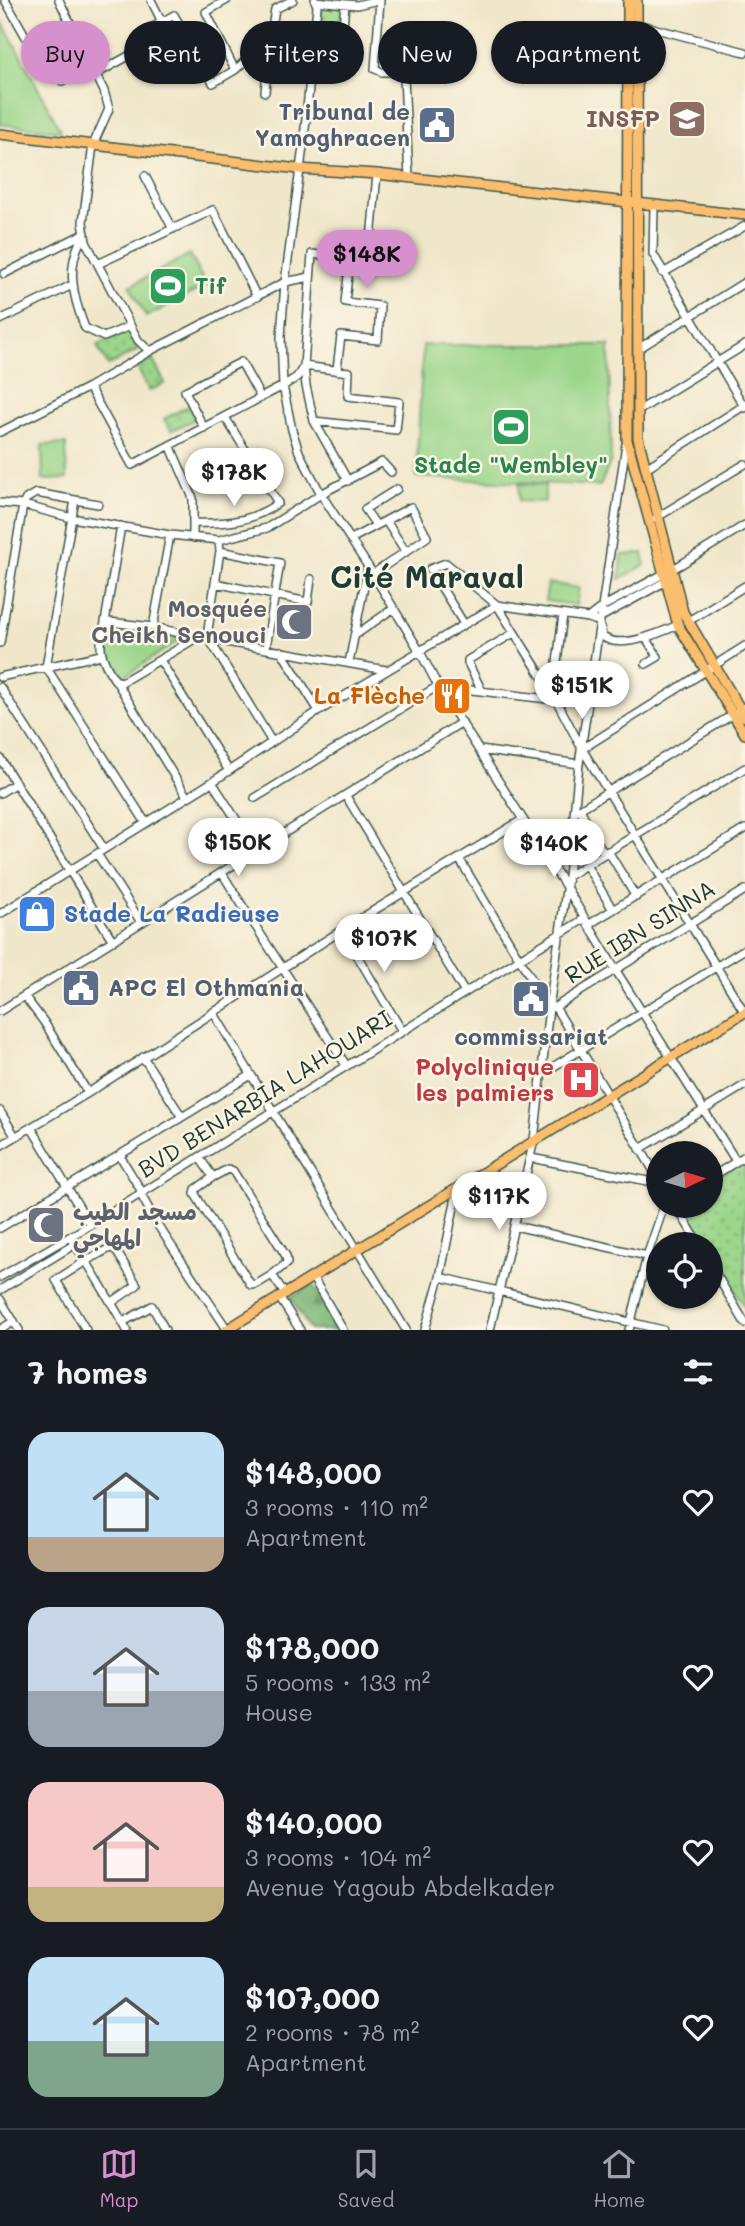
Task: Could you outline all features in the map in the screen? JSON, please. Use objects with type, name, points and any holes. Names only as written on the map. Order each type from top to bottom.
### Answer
[{"type":"main road","points":[[628,0],[632,203],[638,256],[638,438],[654,519]]},
{"type":"main road","points":[[637,0],[637,21]]},
{"type":"main road","points":[[635,84],[632,203],[627,257],[627,440],[671,573],[682,624],[741,712],[745,734]]},
{"type":"main road","points":[[0,134],[299,169],[409,177],[745,215]]},
{"type":"main road","points":[[227,1330],[745,1012]]},
{"type":"street","points":[[5,0],[21,28]]},
{"type":"street","points":[[59,0],[68,21]]},
{"type":"street","points":[[151,0],[162,21]]},
{"type":"street","points":[[227,0],[206,12],[235,70]]},
{"type":"street","points":[[273,21],[275,9],[293,0]]},
{"type":"street","points":[[409,177],[404,78],[398,72],[382,72],[376,69],[379,0],[357,5],[315,0],[306,126],[285,282],[281,359],[283,386],[299,452],[321,494],[368,565],[438,686],[736,1161]]},
{"type":"street","points":[[341,2],[341,21]]},
{"type":"street","points":[[164,21],[174,15],[178,21]]},
{"type":"street","points":[[666,32],[745,52]]},
{"type":"street","points":[[226,75],[240,66]]},
{"type":"street","points":[[101,84],[108,99],[109,109],[93,145],[83,222],[86,242],[138,340],[148,350],[152,350]]},
{"type":"street","points":[[265,92],[266,84]]},
{"type":"street","points":[[348,481],[314,421],[304,366],[312,254],[369,261],[377,174]]},
{"type":"street","points":[[145,176],[173,229]]},
{"type":"street","points":[[646,468],[744,406],[653,254],[654,206]]},
{"type":"street","points":[[98,264],[213,210],[257,297]]},
{"type":"street","points":[[663,273],[745,226]]},
{"type":"street","points":[[4,274],[85,233]]},
{"type":"street","points":[[85,233],[75,248],[72,285],[85,328],[104,337],[130,326]]},
{"type":"street","points":[[627,257],[653,254]]},
{"type":"street","points":[[337,369],[341,335],[378,340],[380,306],[345,302],[350,259]]},
{"type":"street","points":[[0,429],[89,387],[152,350],[285,282],[310,277]]},
{"type":"street","points":[[638,349],[745,282]]},
{"type":"street","points":[[0,320],[72,285]]},
{"type":"street","points":[[638,411],[745,345]]},
{"type":"street","points":[[204,428],[185,391],[241,362],[261,398]]},
{"type":"street","points":[[304,366],[349,372],[348,396],[399,402],[396,430],[314,421]]},
{"type":"street","points":[[89,387],[132,465],[283,386],[296,377],[304,366]]},
{"type":"street","points":[[193,523],[236,522],[265,512],[278,503],[225,417]]},
{"type":"street","points":[[490,1330],[534,1140],[577,811],[579,764],[627,440]]},
{"type":"street","points":[[170,445],[193,498],[193,538]]},
{"type":"street","points":[[0,503],[23,505],[72,518],[170,535],[219,540],[267,528],[321,494],[382,462],[391,472]]},
{"type":"street","points":[[654,519],[745,464]]},
{"type":"street","points":[[376,525],[365,509],[397,489]]},
{"type":"street","points":[[0,643],[26,499],[36,493],[98,504]]},
{"type":"street","points":[[75,500],[46,667],[146,822]]},
{"type":"street","points":[[351,539],[411,507],[426,537],[373,574]]},
{"type":"street","points":[[386,522],[407,552]]},
{"type":"street","points":[[0,914],[212,782],[319,711],[497,605],[601,619],[745,525]]},
{"type":"street","points":[[121,526],[101,655],[187,797]]},
{"type":"street","points":[[153,627],[170,535]]},
{"type":"street","points":[[219,540],[220,551],[208,637],[272,742]]},
{"type":"street","points":[[220,551],[280,563],[267,649]]},
{"type":"street","points":[[464,624],[430,569],[446,563],[497,605],[662,881],[745,1012]]},
{"type":"street","points":[[349,663],[368,565]]},
{"type":"street","points":[[588,618],[602,607],[671,573]]},
{"type":"street","points":[[215,583],[308,602],[312,579]]},
{"type":"street","points":[[601,619],[603,636],[607,640],[646,638],[682,624],[745,586]]},
{"type":"street","points":[[354,636],[394,608]]},
{"type":"street","points":[[554,697],[563,615]]},
{"type":"street","points":[[104,629],[109,622],[153,627],[386,670]]},
{"type":"street","points":[[482,691],[468,661],[514,633]]},
{"type":"street","points":[[115,680],[128,680],[198,637]]},
{"type":"street","points":[[646,638],[658,657],[646,664]]},
{"type":"street","points":[[582,749],[745,646]]},
{"type":"street","points":[[281,651],[319,711]]},
{"type":"street","points":[[0,677],[101,655]]},
{"type":"street","points":[[160,660],[229,771]]},
{"type":"street","points":[[255,798],[438,686],[554,697],[593,681]]},
{"type":"street","points":[[0,687],[141,922]]},
{"type":"street","points":[[577,811],[741,712]]},
{"type":"street","points":[[0,1012],[462,722]]},
{"type":"street","points":[[480,750],[579,764]]},
{"type":"street","points":[[0,758],[113,941]]},
{"type":"street","points":[[568,876],[745,768]]},
{"type":"street","points":[[212,782],[256,850]]},
{"type":"street","points":[[0,793],[16,783]]},
{"type":"street","points":[[346,796],[465,993]]},
{"type":"street","points":[[577,811],[636,897]]},
{"type":"street","points":[[0,1146],[522,820]]},
{"type":"street","name":"BVD BENARBIA LAHOUARI","points":[[0,1277],[72,1240],[141,1192],[561,933],[636,897],[745,829]]},
{"type":"street","points":[[460,860],[646,1160]]},
{"type":"street","points":[[586,865],[613,910]]},
{"type":"street","points":[[222,873],[346,1065]]},
{"type":"street","name":"RUE IBN SINNA","points":[[552,1007],[745,890]]},
{"type":"street","points":[[342,930],[402,1031]]},
{"type":"street","points":[[543,1073],[745,949]]},
{"type":"street","points":[[25,997],[44,1022],[88,1093]]},
{"type":"street","points":[[213,1012],[406,1330]]},
{"type":"street","points":[[143,1057],[182,1117]]},
{"type":"street","points":[[0,1228],[251,1075]]},
{"type":"street","points":[[640,1149],[745,1085]]},
{"type":"street","points":[[0,1111],[15,1136]]},
{"type":"street","points":[[31,1127],[90,1225]]},
{"type":"street","points":[[120,1156],[157,1224],[227,1330]]},
{"type":"street","points":[[723,1170],[745,1156]]},
{"type":"street","points":[[199,1157],[213,1177]]},
{"type":"street","points":[[531,1158],[646,1179]]},
{"type":"street","points":[[228,1169],[233,1171],[286,1256],[287,1263],[272,1275],[251,1285],[196,1197],[196,1189],[228,1169]]},
{"type":"street","points":[[425,1330],[440,1278],[458,1187]]},
{"type":"street","points":[[515,1226],[646,1256]]},
{"type":"street","points":[[0,1290],[72,1240],[127,1330]]},
{"type":"street","points":[[82,1329],[56,1280],[113,1248],[137,1282],[136,1288],[111,1303]]},
{"type":"street","points":[[630,1326],[646,1260]]},
{"type":"street","points":[[272,1275],[300,1330]]},
{"type":"street","points":[[312,1276],[343,1330]]},
{"type":"street","points":[[440,1278],[630,1326],[663,1330]]},
{"type":"street","points":[[723,1286],[745,1323]]},
{"type":"street","points":[[0,1299],[19,1330]]},
{"type":"street","points":[[123,1322],[152,1306],[165,1330]]},
{"type":"street","points":[[0,1330],[14,1321]]},
{"type":"green space","points":[[323,5],[342,7],[341,21],[321,21]]},
{"type":"green space","points":[[2,21],[21,56],[21,84],[36,84],[61,131],[0,124]]},
{"type":"green space","name":"Tif","points":[[190,254],[206,286],[146,317],[130,286]]},
{"type":"green space","points":[[128,330],[138,350],[108,366],[97,346]]},
{"type":"green space","points":[[423,345],[609,345],[611,460],[600,486],[416,477]]},
{"type":"green space","points":[[152,359],[165,383],[149,391],[137,367]]},
{"type":"green space","points":[[188,406],[195,419],[171,431],[164,419]]},
{"type":"green space","points":[[66,444],[67,479],[43,480],[42,445]]},
{"type":"green space","points":[[519,484],[545,485],[545,502],[519,501]]},
{"type":"green space","points":[[643,553],[645,565],[620,579],[622,555]]},
{"type":"green space","points":[[548,583],[579,588],[576,605],[545,601]]},
{"type":"green space","points":[[118,626],[179,640],[124,677],[120,677],[109,662],[106,650],[108,630]]},
{"type":"green space","points":[[743,1161],[745,1165],[745,1307],[723,1271],[723,1232],[698,1232],[690,1218],[723,1218],[723,1174]]},
{"type":"green space","points":[[313,1285],[340,1330],[310,1330],[290,1297]]},
{"type":"place","name":"INSFP","points":[[687,119]]},
{"type":"place","name":"Tribunal de Yamoghracen","points":[[437,125]]},
{"type":"place","name":"Tif","points":[[168,286]]},
{"type":"place","name":"Stade \"Wembley\"","points":[[511,427]]},
{"type":"place","name":"Mosquée Cheikh Senouci","points":[[294,622]]},
{"type":"place","name":"La Flèche","points":[[452,696]]},
{"type":"place","name":"Stade La Radieuse","points":[[37,914]]},
{"type":"place","name":"APC El Othmania","points":[[81,988]]},
{"type":"place","name":"commissariat","points":[[531,999]]},
{"type":"place","name":"Polyclinique les palmiers","points":[[581,1080]]},
{"type":"place","name":"مسجد الطيب المهاجي","points":[[46,1225]]},
{"type":"district","name":"Cité Maraval","points":[[427,578]]}]
